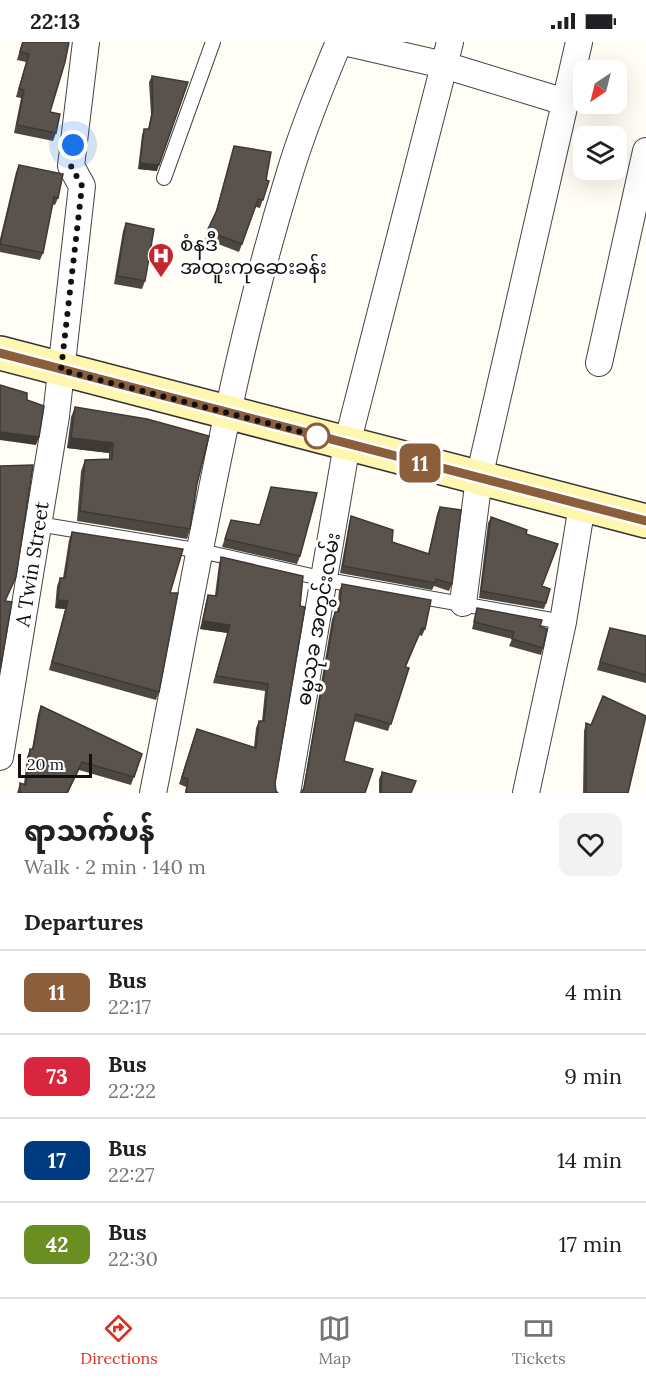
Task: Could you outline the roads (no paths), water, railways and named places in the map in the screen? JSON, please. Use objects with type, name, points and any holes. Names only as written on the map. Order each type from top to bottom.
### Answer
[{"type":"main road","points":[[0,353],[646,521]]},
{"type":"street","name":"A Twin Street","points":[[0,757],[61,370],[82,186],[71,166],[86,42]]},
{"type":"street","points":[[153,793],[228,413],[287,181],[309,117],[339,42]]},
{"type":"street","points":[[344,42],[447,53],[565,102]]},
{"type":"street","points":[[463,603],[479,478],[579,42]]},
{"type":"street","name":"ဓမ္မသုခ အတွင်းလမ်း","points":[[287,793],[326,578],[347,444],[447,53]]},
{"type":"street","points":[[599,363],[645,166]]},
{"type":"street","points":[[526,793],[563,622],[582,505]]},
{"type":"lane","points":[[164,178],[213,42]]},
{"type":"lane","points":[[38,524],[201,551],[326,578],[463,603],[474,608],[563,622]]},
{"type":"place","name":"စံနဒီ အထူးကုဆေးခန်း","points":[[161,279]]}]
